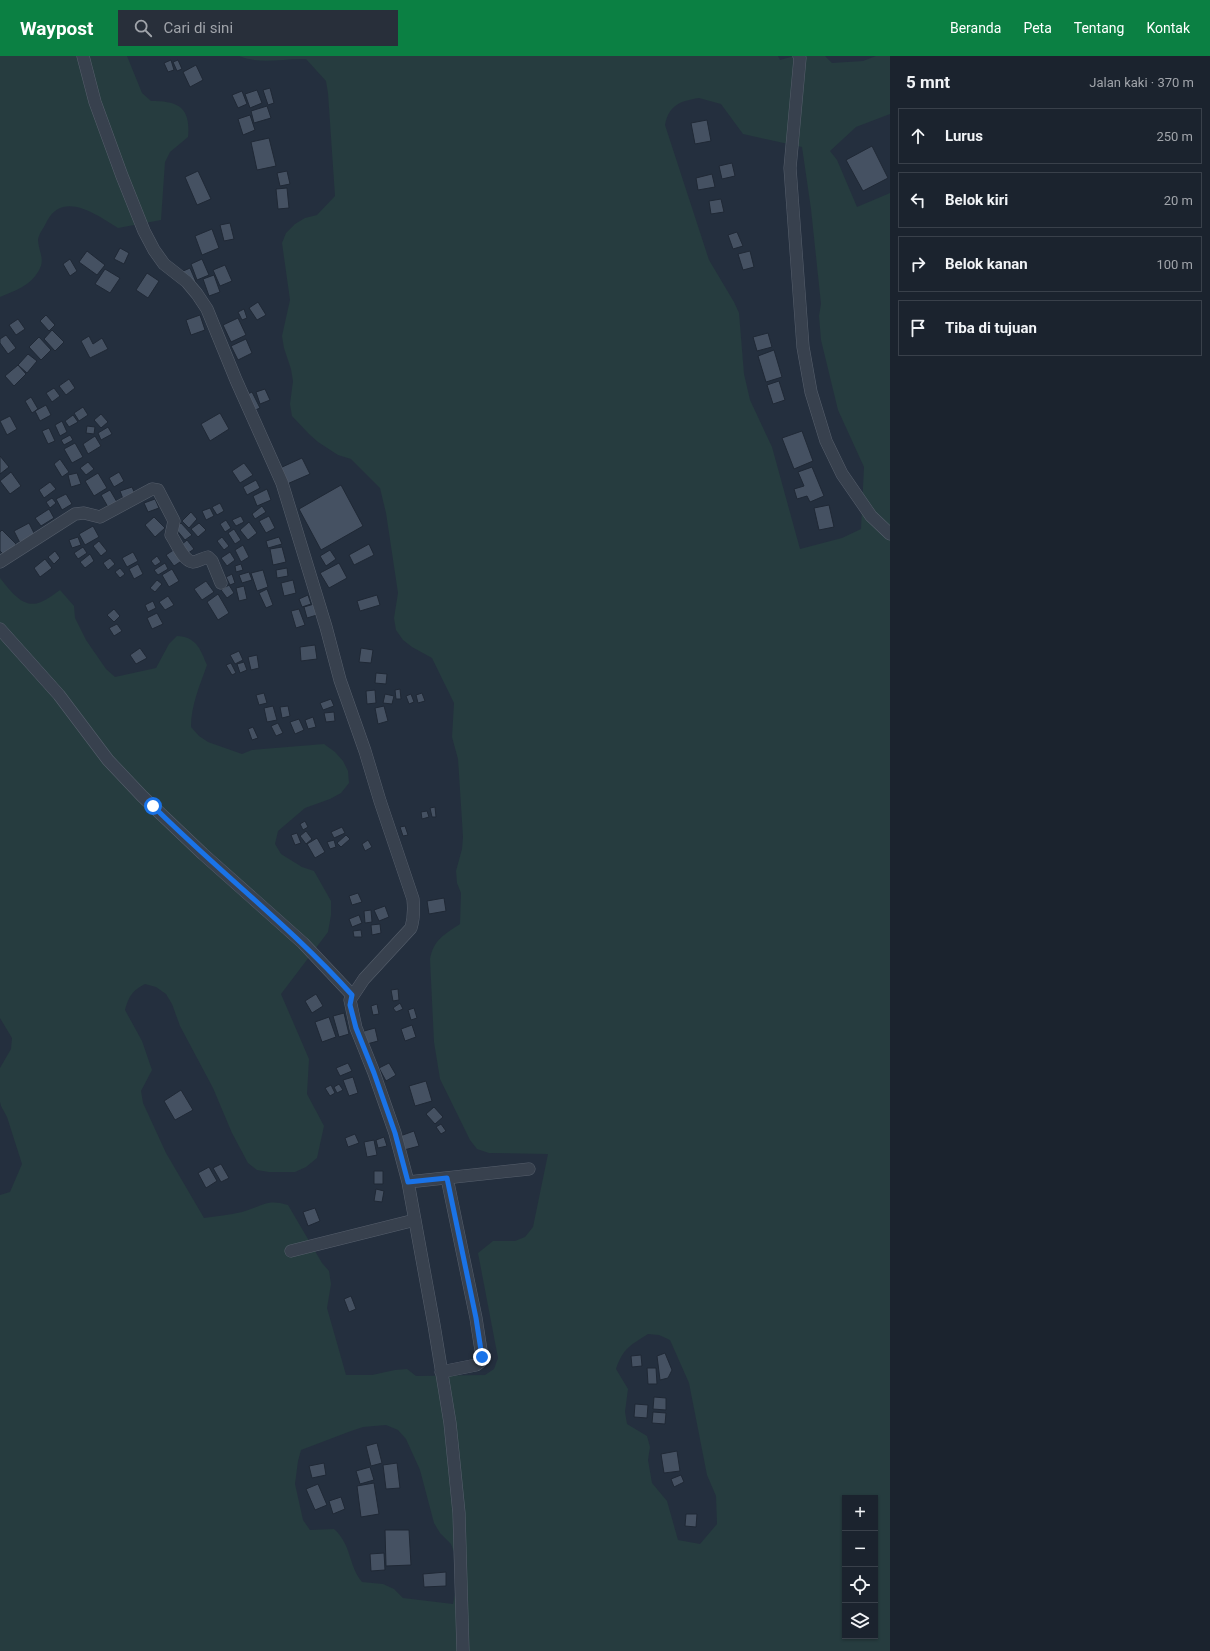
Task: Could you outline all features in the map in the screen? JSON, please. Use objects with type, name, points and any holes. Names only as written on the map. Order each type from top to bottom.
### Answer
[{"type":"street","points":[[83,56],[95,102],[144,231],[154,250],[164,264],[187,282],[207,309],[236,380],[282,483],[326,628],[340,680],[365,751],[413,899],[414,910],[411,928],[364,979],[352,995],[350,1005],[356,1028],[374,1073],[395,1133],[408,1182],[434,1325],[450,1422],[459,1513],[463,1651]]},
{"type":"street","points":[[799,56],[790,168],[803,347],[811,392],[826,441],[842,474],[871,516],[890,534]]},
{"type":"street","points":[[0,562],[75,514],[84,512],[100,517],[152,488],[158,490],[174,521],[171,535],[184,556],[193,562],[208,557],[212,561],[221,583]]},
{"type":"street","points":[[0,629],[59,695],[108,760],[142,796],[203,854],[303,943],[352,995]]},
{"type":"street","points":[[408,1182],[529,1168]]},
{"type":"street","points":[[441,1372],[476,1365],[480,1362],[482,1357],[476,1318],[447,1178]]},
{"type":"street","points":[[291,1251],[414,1220]]},
{"type":"green space","points":[[0,56],[127,56],[142,93],[151,101],[169,102],[175,104],[185,112],[188,137],[170,152],[165,162],[161,220],[118,228],[101,217],[81,208],[72,206],[62,207],[54,212],[39,236],[38,240],[42,263],[35,277],[21,288],[0,297]]},
{"type":"green space","points":[[239,56],[778,56],[780,60],[794,56],[825,56],[832,63],[863,61],[876,56],[890,56],[890,114],[856,127],[830,151],[837,160],[857,207],[890,193],[890,1651],[0,1651],[0,1195],[10,1192],[22,1164],[7,1117],[0,1102],[0,1068],[11,1049],[12,1038],[0,1018],[0,578],[18,598],[28,603],[34,604],[41,602],[60,590],[74,606],[75,618],[86,640],[106,669],[115,677],[156,668],[169,644],[177,636],[193,641],[202,653],[207,665],[194,703],[191,727],[199,736],[208,742],[242,754],[252,750],[324,744],[335,752],[343,761],[348,771],[349,783],[341,793],[330,799],[305,808],[278,831],[275,844],[281,854],[302,867],[314,871],[331,901],[331,915],[328,932],[281,994],[309,1059],[307,1094],[324,1126],[317,1158],[306,1167],[295,1172],[269,1172],[257,1170],[248,1163],[232,1133],[213,1088],[180,1026],[172,1004],[166,994],[156,987],[145,984],[132,994],[125,1010],[142,1041],[152,1070],[141,1091],[143,1103],[166,1153],[204,1218],[242,1212],[274,1202],[288,1205],[322,1263],[329,1271],[331,1284],[327,1308],[346,1375],[372,1375],[407,1369],[416,1376],[485,1375],[494,1369],[498,1358],[478,1253],[493,1241],[515,1241],[525,1237],[533,1227],[548,1154],[489,1153],[477,1149],[470,1140],[440,1079],[434,1042],[430,959],[434,947],[440,938],[460,924],[461,893],[457,883],[456,871],[462,849],[463,837],[458,759],[452,737],[454,703],[432,658],[412,647],[403,640],[396,630],[394,618],[398,593],[386,513],[380,488],[351,459],[338,455],[318,442],[292,416],[290,404],[293,381],[282,336],[290,300],[282,243],[286,233],[295,224],[305,218],[317,215],[335,196],[328,93],[326,81],[306,59],[256,60]],"holes":[[[699,98],[721,104],[743,134],[802,147],[811,209],[821,304],[819,316],[821,340],[838,410],[864,467],[861,529],[842,538],[800,549],[772,447],[750,400],[744,374],[739,313],[709,260],[665,125],[669,113],[676,105]],[[648,1334],[659,1335],[670,1340],[689,1383],[707,1475],[716,1496],[717,1524],[700,1544],[678,1540],[667,1501],[652,1483],[648,1460],[650,1447],[647,1436],[627,1424],[625,1412],[628,1389],[616,1369],[622,1356],[628,1348]],[[386,1425],[398,1430],[406,1439],[420,1470],[434,1523],[440,1533],[451,1544],[458,1562],[458,1578],[453,1604],[403,1598],[394,1589],[383,1584],[362,1582],[354,1569],[347,1548],[340,1535],[334,1529],[310,1530],[303,1520],[295,1484],[301,1450],[363,1427]]]},
{"type":"building","points":[[171,60],[174,70],[168,72],[164,63]]},
{"type":"building","points":[[178,60],[182,69],[177,71],[173,62]]},
{"type":"building","points":[[196,65],[203,80],[190,87],[183,72]]},
{"type":"building","points":[[270,88],[274,103],[268,105],[263,90]]},
{"type":"building","points":[[257,90],[262,103],[250,108],[245,94]]},
{"type":"building","points":[[242,91],[247,104],[238,108],[232,95]]},
{"type":"building","points":[[267,106],[271,118],[254,123],[251,111]]},
{"type":"building","points":[[250,115],[255,130],[243,135],[238,119]]},
{"type":"building","points":[[707,120],[711,141],[695,144],[691,123]]},
{"type":"building","points":[[269,138],[276,166],[257,170],[251,142]]},
{"type":"building","points":[[872,146],[888,178],[863,191],[846,160]]},
{"type":"building","points":[[732,163],[735,176],[722,179],[719,166]]},
{"type":"building","points":[[198,171],[211,199],[197,205],[185,177]]},
{"type":"building","points":[[287,171],[290,184],[280,186],[277,173]]},
{"type":"building","points":[[712,174],[715,187],[698,190],[696,178]]},
{"type":"building","points":[[287,188],[289,208],[278,209],[276,189]]},
{"type":"building","points":[[721,199],[724,212],[711,214],[709,201]]},
{"type":"building","points":[[230,223],[234,239],[224,241],[220,225]]},
{"type":"building","points":[[212,229],[219,248],[202,255],[195,236]]},
{"type":"building","points":[[737,232],[743,246],[733,249],[728,235]]},
{"type":"building","points":[[120,248],[129,253],[124,264],[114,259]]},
{"type":"building","points":[[87,251],[105,265],[97,275],[79,262]]},
{"type":"building","points":[[750,251],[754,267],[743,270],[738,254]]},
{"type":"building","points":[[70,259],[77,271],[70,276],[63,264]]},
{"type":"building","points":[[202,259],[209,275],[197,280],[191,264]]},
{"type":"building","points":[[225,265],[232,281],[220,286],[213,270]]},
{"type":"building","points":[[190,268],[196,282],[186,286],[181,272]]},
{"type":"building","points":[[105,269],[120,278],[110,293],[95,284]]},
{"type":"building","points":[[147,273],[159,281],[148,298],[136,290]]},
{"type":"building","points":[[214,275],[220,292],[209,296],[203,279]]},
{"type":"building","points":[[258,302],[266,315],[257,320],[249,308]]},
{"type":"building","points":[[244,309],[247,318],[242,320],[238,312]]},
{"type":"building","points":[[46,315],[55,325],[49,331],[40,321]]},
{"type":"building","points":[[200,315],[205,330],[191,335],[186,320]]},
{"type":"building","points":[[238,318],[246,335],[231,342],[223,325]]},
{"type":"building","points":[[18,319],[25,329],[16,335],[9,325]]},
{"type":"building","points":[[52,330],[64,342],[55,351],[44,339]]},
{"type":"building","points":[[768,333],[772,347],[757,351],[753,337]]},
{"type":"building","points":[[6,335],[16,348],[8,354],[0,343],[0,339]]},
{"type":"building","points":[[89,336],[93,344],[102,338],[108,349],[90,358],[81,341]]},
{"type":"building","points":[[39,337],[51,350],[41,360],[29,347]]},
{"type":"building","points":[[246,339],[252,353],[238,360],[231,346]]},
{"type":"building","points":[[774,350],[782,377],[766,382],[758,356]]},
{"type":"building","points":[[28,354],[37,361],[27,373],[18,365]]},
{"type":"building","points":[[18,365],[26,374],[14,386],[5,376]]},
{"type":"building","points":[[69,379],[75,388],[66,395],[59,386]]},
{"type":"building","points":[[779,381],[785,400],[773,404],[767,385]]},
{"type":"building","points":[[54,388],[60,396],[52,402],[46,393]]},
{"type":"building","points":[[265,389],[270,400],[260,404],[256,392]]},
{"type":"building","points":[[252,392],[260,408],[251,412],[243,396]]},
{"type":"building","points":[[31,397],[38,409],[32,413],[25,401]]},
{"type":"building","points":[[46,405],[51,415],[40,421],[35,411]]},
{"type":"building","points":[[83,407],[88,415],[79,421],[74,413]]},
{"type":"building","points":[[220,413],[229,429],[210,441],[201,424]]},
{"type":"building","points":[[101,414],[108,422],[101,428],[94,420]]},
{"type":"building","points":[[73,415],[78,422],[69,427],[65,421]]},
{"type":"building","points":[[10,416],[17,429],[7,435],[0,421]]},
{"type":"building","points":[[62,421],[67,432],[60,436],[55,425]]},
{"type":"building","points":[[87,426],[95,427],[94,434],[86,433]]},
{"type":"building","points":[[108,427],[112,434],[101,440],[98,433]]},
{"type":"building","points":[[49,428],[55,441],[48,444],[42,431]]},
{"type":"building","points":[[802,431],[813,461],[794,469],[782,438]]},
{"type":"building","points":[[70,435],[73,440],[64,445],[61,440]]},
{"type":"building","points":[[95,436],[101,446],[88,454],[83,444]]},
{"type":"building","points":[[75,443],[83,457],[72,463],[64,449]]},
{"type":"building","points":[[0,456],[9,467],[0,474]]},
{"type":"building","points":[[302,458],[310,474],[287,484],[280,468]]},
{"type":"building","points":[[60,459],[69,472],[62,477],[54,464]]},
{"type":"building","points":[[88,462],[94,469],[86,475],[80,468]]},
{"type":"building","points":[[244,463],[253,475],[240,483],[232,471]]},
{"type":"building","points":[[812,467],[824,496],[810,502],[807,496],[797,499],[794,489],[804,486],[798,472]]},
{"type":"building","points":[[11,472],[21,486],[10,494],[0,481]]},
{"type":"building","points":[[119,472],[124,481],[114,487],[109,478]]},
{"type":"building","points":[[77,473],[81,484],[71,487],[68,475]]},
{"type":"building","points":[[98,473],[107,488],[94,496],[85,481]]},
{"type":"building","points":[[256,480],[260,488],[247,495],[243,487]]},
{"type":"building","points":[[50,482],[56,489],[44,498],[39,490]]},
{"type":"building","points":[[341,485],[363,526],[321,550],[299,509]]},
{"type":"building","points":[[132,487],[135,494],[123,499],[120,491]]},
{"type":"building","points":[[267,489],[271,500],[257,506],[253,496]]},
{"type":"building","points":[[110,490],[117,502],[108,507],[101,495]]},
{"type":"building","points":[[66,494],[72,504],[62,510],[56,499]]},
{"type":"building","points":[[52,498],[56,503],[50,508],[46,502]]},
{"type":"building","points":[[155,499],[159,508],[148,512],[144,503]]},
{"type":"building","points":[[220,503],[224,511],[217,515],[212,507]]},
{"type":"building","points":[[829,505],[834,527],[819,530],[814,508]]},
{"type":"building","points":[[262,506],[266,512],[255,519],[252,514]]},
{"type":"building","points":[[210,508],[214,516],[206,520],[202,511]]},
{"type":"building","points":[[49,509],[54,518],[41,526],[35,518]]},
{"type":"building","points":[[191,512],[197,519],[189,528],[182,521]]},
{"type":"building","points":[[241,516],[244,522],[236,526],[232,520]]},
{"type":"building","points":[[269,516],[275,528],[266,533],[259,521]]},
{"type":"building","points":[[154,517],[165,528],[155,537],[145,525]]},
{"type":"building","points":[[226,520],[231,528],[225,532],[220,524]]},
{"type":"building","points":[[249,522],[257,533],[248,540],[240,530]]},
{"type":"building","points":[[29,523],[35,535],[20,543],[14,531]]},
{"type":"building","points":[[181,523],[192,535],[185,540],[175,528]]},
{"type":"building","points":[[199,523],[206,530],[198,537],[191,529]]},
{"type":"building","points":[[93,526],[99,537],[85,545],[79,534]]},
{"type":"building","points":[[234,529],[241,540],[235,544],[228,533]]},
{"type":"building","points":[[2,530],[16,544],[5,556],[0,551],[0,532]]},
{"type":"building","points":[[78,537],[81,545],[72,548],[69,540]]},
{"type":"building","points":[[222,537],[229,546],[224,550],[217,541]]},
{"type":"building","points":[[279,537],[282,544],[268,548],[266,541]]},
{"type":"building","points":[[187,540],[194,549],[187,554],[180,546]]},
{"type":"building","points":[[99,541],[107,551],[101,556],[93,546]]},
{"type":"building","points":[[369,544],[374,555],[354,565],[349,555]]},
{"type":"building","points":[[243,545],[249,557],[241,562],[235,550]]},
{"type":"building","points":[[83,547],[87,553],[78,559],[74,553]]},
{"type":"building","points":[[282,547],[286,562],[273,565],[270,549]]},
{"type":"building","points":[[175,549],[183,560],[174,566],[166,555]]},
{"type":"building","points":[[330,550],[336,559],[326,566],[320,556]]},
{"type":"building","points":[[55,551],[60,558],[54,564],[48,557]]},
{"type":"building","points":[[133,552],[138,561],[127,567],[122,558]]},
{"type":"building","points":[[230,552],[235,560],[227,566],[221,558]]},
{"type":"building","points":[[90,554],[94,561],[85,568],[80,562]]},
{"type":"building","points":[[157,556],[161,562],[155,566],[151,561]]},
{"type":"building","points":[[110,558],[115,564],[108,570],[103,563]]},
{"type":"building","points":[[45,559],[52,568],[40,577],[34,568]]},
{"type":"building","points":[[165,563],[168,569],[158,575],[154,570]]},
{"type":"building","points":[[339,563],[347,578],[329,588],[320,573]]},
{"type":"building","points":[[138,564],[143,574],[134,579],[129,569]]},
{"type":"building","points":[[241,564],[243,570],[236,572],[235,566]]},
{"type":"building","points":[[120,568],[125,574],[120,578],[115,572]]},
{"type":"building","points":[[287,568],[288,576],[277,578],[276,570]]},
{"type":"building","points":[[172,569],[179,581],[169,587],[162,575]]},
{"type":"building","points":[[263,570],[268,587],[257,591],[251,573]]},
{"type":"building","points":[[249,572],[252,580],[242,583],[239,575]]},
{"type":"building","points":[[232,574],[235,583],[230,585],[226,577]]},
{"type":"building","points":[[157,580],[162,584],[155,592],[150,588]]},
{"type":"building","points":[[293,580],[296,593],[284,596],[281,583]]},
{"type":"building","points":[[206,581],[214,592],[202,600],[194,589]]},
{"type":"building","points":[[229,585],[234,593],[227,598],[221,590]]},
{"type":"building","points":[[244,586],[247,599],[239,601],[236,588]]},
{"type":"building","points":[[267,589],[273,605],[266,608],[259,593]]},
{"type":"building","points":[[218,594],[229,613],[218,620],[207,602]]},
{"type":"building","points":[[308,595],[311,604],[302,607],[299,599]]},
{"type":"building","points":[[377,595],[380,605],[360,611],[357,601]]},
{"type":"building","points":[[168,596],[174,605],[165,610],[159,602]]},
{"type":"building","points":[[153,601],[156,608],[148,612],[145,605]]},
{"type":"building","points":[[314,604],[317,615],[307,618],[304,607]]},
{"type":"building","points":[[114,609],[120,616],[114,622],[107,615]]},
{"type":"building","points":[[299,609],[305,625],[296,628],[291,611]]},
{"type":"building","points":[[157,613],[163,624],[152,629],[147,618]]},
{"type":"building","points":[[117,624],[122,631],[114,636],[109,628]]},
{"type":"building","points":[[315,645],[317,659],[301,661],[300,647]]},
{"type":"building","points":[[140,648],[147,658],[136,664],[130,655]]},
{"type":"building","points":[[361,648],[373,650],[371,663],[359,662]]},
{"type":"building","points":[[239,651],[243,660],[235,664],[230,655]]},
{"type":"building","points":[[257,655],[259,668],[251,670],[248,657]]},
{"type":"building","points":[[244,662],[247,670],[240,673],[237,664]]},
{"type":"building","points":[[231,663],[236,673],[232,675],[226,665]]},
{"type":"building","points":[[376,673],[387,674],[386,684],[375,683]]},
{"type":"building","points":[[400,689],[401,699],[396,699],[395,690]]},
{"type":"building","points":[[375,690],[376,703],[367,704],[366,691]]},
{"type":"building","points":[[264,693],[267,703],[259,705],[256,695]]},
{"type":"building","points":[[422,693],[425,701],[418,703],[416,695]]},
{"type":"building","points":[[385,694],[394,696],[392,704],[383,703]]},
{"type":"building","points":[[411,694],[414,702],[409,704],[406,696]]},
{"type":"building","points":[[331,699],[334,706],[323,710],[320,703]]},
{"type":"building","points":[[273,706],[277,720],[267,722],[264,708]]},
{"type":"building","points":[[288,706],[290,716],[282,718],[280,707]]},
{"type":"building","points":[[384,706],[388,721],[378,724],[375,708]]},
{"type":"building","points":[[334,712],[335,721],[326,722],[324,713]]},
{"type":"building","points":[[313,717],[316,727],[308,729],[305,720]]},
{"type":"building","points":[[299,719],[304,730],[295,734],[290,722]]},
{"type":"building","points":[[278,723],[283,733],[276,736],[271,726]]},
{"type":"building","points":[[253,727],[258,738],[252,740],[248,729]]},
{"type":"building","points":[[435,807],[436,817],[432,817],[430,808]]},
{"type":"building","points":[[427,811],[429,817],[422,819],[421,812]]},
{"type":"building","points":[[305,821],[308,827],[303,830],[300,824]]},
{"type":"building","points":[[405,826],[408,835],[403,836],[400,827]]},
{"type":"building","points":[[342,827],[345,833],[334,838],[331,832]]},
{"type":"building","points":[[306,831],[312,839],[306,844],[300,836]]},
{"type":"building","points":[[297,833],[301,843],[295,845],[291,835]]},
{"type":"building","points":[[346,835],[350,839],[341,847],[337,843]]},
{"type":"building","points":[[317,838],[325,852],[315,858],[307,844]]},
{"type":"building","points":[[334,840],[336,847],[330,849],[327,842]]},
{"type":"building","points":[[368,840],[372,847],[365,851],[362,844]]},
{"type":"building","points":[[358,893],[362,902],[352,905],[349,896]]},
{"type":"building","points":[[444,898],[446,911],[429,914],[427,901]]},
{"type":"building","points":[[385,906],[389,917],[379,921],[374,910]]},
{"type":"building","points":[[371,910],[372,922],[365,923],[364,911]]},
{"type":"building","points":[[359,915],[362,923],[352,927],[349,919]]},
{"type":"building","points":[[380,924],[381,933],[372,935],[371,925]]},
{"type":"building","points":[[361,930],[362,937],[354,937],[353,931]]},
{"type":"building","points":[[398,989],[399,1000],[393,1001],[391,990]]},
{"type":"building","points":[[316,994],[323,1006],[312,1013],[305,1001]]},
{"type":"building","points":[[400,1003],[403,1009],[396,1012],[393,1008]]},
{"type":"building","points":[[377,1004],[379,1014],[373,1015],[371,1006]]},
{"type":"building","points":[[414,1008],[417,1018],[411,1020],[408,1010]]},
{"type":"building","points":[[344,1013],[349,1034],[339,1037],[333,1016]]},
{"type":"building","points":[[329,1017],[336,1037],[322,1042],[315,1022]]},
{"type":"building","points":[[412,1025],[416,1037],[405,1041],[401,1029]]},
{"type":"building","points":[[375,1028],[378,1041],[367,1044],[364,1031]]},
{"type":"building","points":[[348,1063],[352,1071],[340,1076],[336,1068]]},
{"type":"building","points":[[389,1063],[396,1075],[386,1081],[379,1068]]},
{"type":"building","points":[[353,1077],[358,1093],[349,1096],[343,1080]]},
{"type":"building","points":[[426,1081],[432,1101],[415,1106],[409,1086]]},
{"type":"building","points":[[339,1084],[343,1090],[337,1093],[334,1087]]},
{"type":"building","points":[[331,1085],[335,1093],[330,1096],[325,1088]]},
{"type":"building","points":[[181,1090],[193,1110],[175,1120],[164,1101]]},
{"type":"building","points":[[434,1107],[443,1117],[435,1124],[426,1114]]},
{"type":"building","points":[[441,1124],[446,1131],[441,1134],[436,1127]]},
{"type":"building","points":[[414,1131],[419,1146],[404,1150],[400,1136]]},
{"type":"building","points":[[355,1134],[359,1143],[348,1147],[345,1138]]},
{"type":"building","points":[[384,1137],[387,1146],[378,1148],[376,1140]]},
{"type":"building","points":[[374,1140],[377,1155],[367,1157],[364,1142]]},
{"type":"building","points":[[221,1164],[229,1178],[221,1182],[213,1168]]},
{"type":"building","points":[[209,1167],[217,1181],[206,1188],[198,1173]]},
{"type":"building","points":[[374,1171],[383,1171],[383,1184],[374,1184]]},
{"type":"building","points":[[376,1189],[384,1191],[382,1202],[374,1201]]},
{"type":"building","points":[[315,1208],[320,1221],[308,1226],[303,1212]]},
{"type":"building","points":[[351,1296],[356,1309],[349,1312],[344,1299]]},
{"type":"building","points":[[665,1353],[672,1370],[668,1378],[660,1380],[657,1356]]},
{"type":"building","points":[[641,1355],[642,1366],[632,1367],[631,1356]]},
{"type":"building","points":[[647,1368],[656,1368],[657,1384],[648,1384]]},
{"type":"building","points":[[654,1397],[666,1398],[666,1410],[653,1409]]},
{"type":"building","points":[[635,1404],[648,1405],[647,1418],[634,1417]]},
{"type":"building","points":[[653,1412],[666,1413],[665,1424],[652,1423]]},
{"type":"building","points":[[377,1443],[382,1463],[371,1466],[366,1446]]},
{"type":"building","points":[[677,1451],[680,1471],[664,1473],[661,1454]]},
{"type":"building","points":[[324,1463],[326,1475],[312,1478],[309,1466]]},
{"type":"building","points":[[397,1463],[400,1488],[386,1489],[383,1465]]},
{"type":"building","points":[[370,1467],[374,1480],[360,1484],[356,1471]]},
{"type":"building","points":[[681,1475],[684,1482],[674,1487],[671,1479]]},
{"type":"building","points":[[374,1483],[379,1514],[361,1517],[357,1486]]},
{"type":"building","points":[[318,1484],[327,1505],[315,1510],[306,1489]]},
{"type":"building","points":[[341,1497],[345,1509],[333,1514],[329,1501]]},
{"type":"building","points":[[686,1514],[697,1514],[696,1527],[685,1526]]},
{"type":"building","points":[[385,1530],[409,1530],[411,1565],[386,1566]]},
{"type":"building","points":[[384,1553],[385,1570],[371,1571],[370,1554]]},
{"type":"building","points":[[446,1572],[446,1586],[424,1587],[423,1574]]},
{"type":"route","points":[[153,806],[203,854],[303,943],[352,995],[350,1005],[356,1028],[374,1073],[395,1133],[408,1182],[447,1178],[476,1318],[482,1357]]}]
